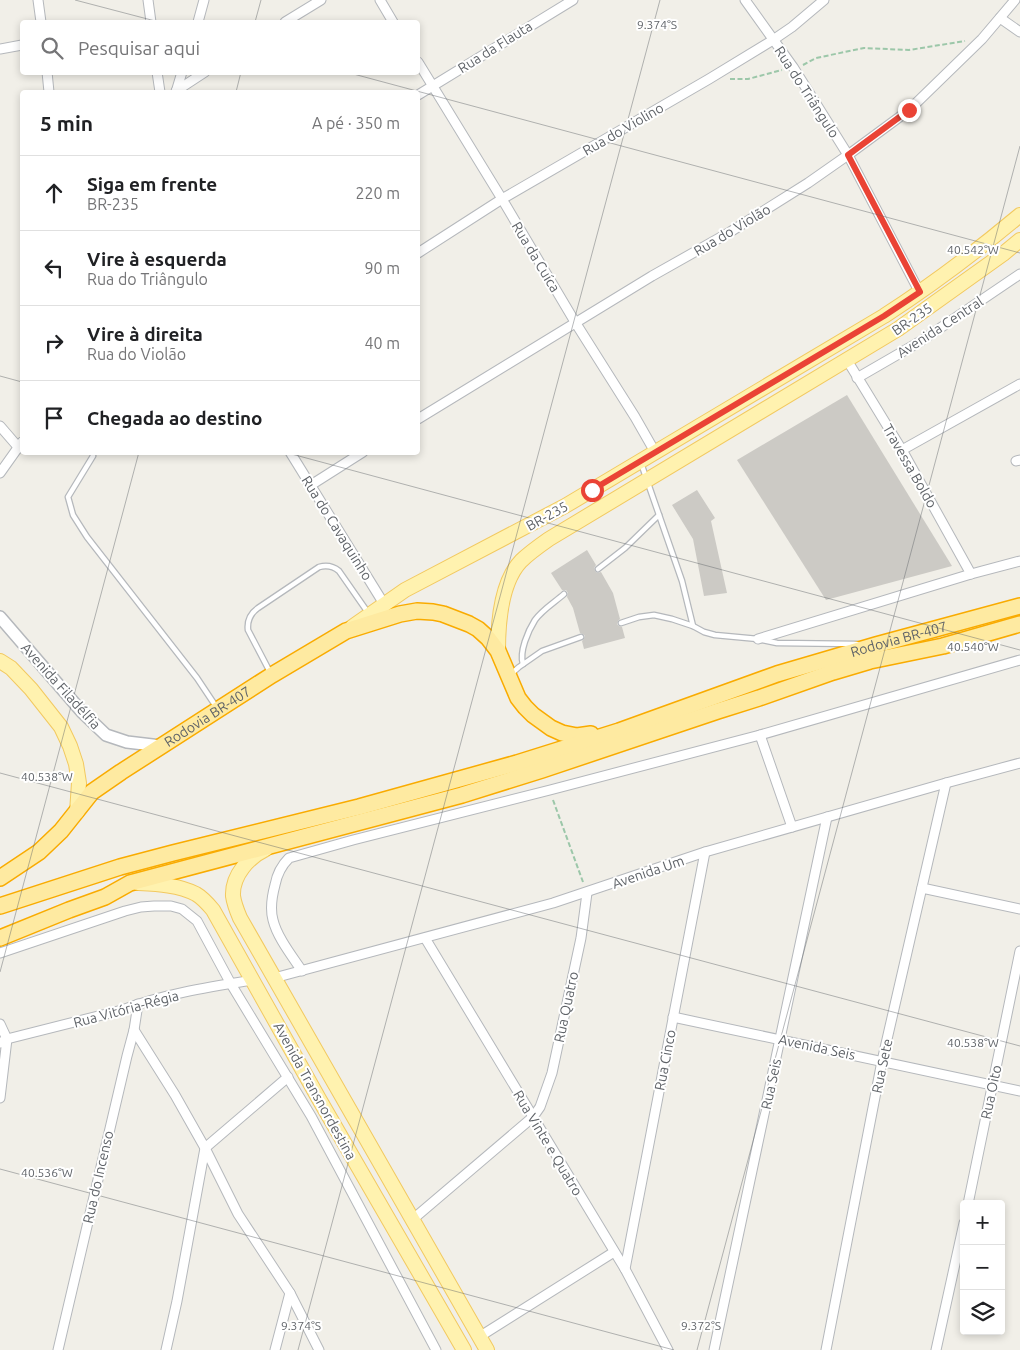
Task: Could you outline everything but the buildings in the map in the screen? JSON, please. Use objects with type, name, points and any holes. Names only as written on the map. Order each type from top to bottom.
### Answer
[{"type":"highway","name":"Rodovia BR-407","points":[[0,878],[39,852],[61,831],[92,792],[101,785],[272,675],[346,631],[400,614],[433,612],[478,629],[498,650],[518,698],[525,707],[542,723],[562,733],[577,736],[619,732],[777,674],[1020,606]]},
{"type":"highway","points":[[0,938],[104,897],[130,883],[462,795],[833,672],[870,661],[943,646],[1020,624]]},
{"type":"highway","points":[[0,906],[120,867],[359,807],[517,763],[619,732]]},
{"type":"main road","name":"BR-235","points":[[346,631],[404,590],[537,522],[884,316],[988,242],[1020,215]]},
{"type":"main road","name":"BR-235","points":[[498,650],[498,630],[506,586],[520,562],[549,539],[898,330],[1020,240]]},
{"type":"main road","points":[[0,661],[11,668],[31,689],[61,728],[76,764],[79,783],[76,812]]},
{"type":"main road","name":"Avenida Transnordestina","points":[[275,844],[258,853],[246,863],[236,880],[233,898],[240,918],[487,1350]]},
{"type":"main road","name":"Avenida Transnordestina","points":[[130,883],[155,884],[182,889],[196,894],[205,900],[213,910],[324,1108],[464,1350]]},
{"type":"street","points":[[38,0],[41,20]]},
{"type":"street","points":[[148,0],[151,20]]},
{"type":"street","points":[[199,20],[204,0]]},
{"type":"street","points":[[288,20],[321,0]]},
{"type":"street","points":[[380,0],[392,20]]},
{"type":"street","name":"Rua da Flauta","points":[[420,95],[573,0]]},
{"type":"street","name":"Rua do Triângulo","points":[[745,0],[793,67],[848,155],[920,292]]},
{"type":"street","name":"Rua do Violino","points":[[420,252],[502,199],[773,40],[824,0]]},
{"type":"street","name":"Rua do Violão","points":[[420,418],[575,322],[730,232],[808,183],[848,155],[909,110],[982,39],[1015,0]]},
{"type":"street","points":[[1000,18],[1020,32]]},
{"type":"street","points":[[0,49],[20,46]]},
{"type":"street","name":"Rua da Cuíca","points":[[420,65],[575,322],[636,417],[655,452]]},
{"type":"street","points":[[47,75],[49,90]]},
{"type":"street","points":[[157,75],[160,90]]},
{"type":"street","points":[[177,90],[181,75]]},
{"type":"street","points":[[179,90],[201,75]]},
{"type":"street","name":"Avenida Central","points":[[857,378],[921,341],[1020,274]]},
{"type":"street","name":"Travessa Boldo","points":[[847,360],[902,450],[971,574]]},
{"type":"street","points":[[902,450],[1020,384]]},
{"type":"street","points":[[0,426],[20,444]]},
{"type":"street","points":[[0,473],[20,446]]},
{"type":"street","name":"Rua do Cavaquinho","points":[[292,455],[384,604]]},
{"type":"street","points":[[311,485],[358,455]]},
{"type":"street","points":[[758,639],[971,574],[1020,561]]},
{"type":"street","name":"Avenida Filadélfia","points":[[0,617],[82,712],[106,735],[127,742],[161,746]]},
{"type":"street","points":[[302,971],[277,930],[273,919],[273,892],[279,870],[289,858],[760,734],[1020,660]]},
{"type":"street","points":[[760,734],[792,827]]},
{"type":"street","name":"Avenida Um","points":[[274,978],[553,903],[705,852],[1020,763]]},
{"type":"street","name":"Rua Sete","points":[[826,1350],[882,1061],[946,783]]},
{"type":"street","name":"Rua Seis","points":[[714,1350],[827,817]]},
{"type":"street","points":[[349,824],[353,840]]},
{"type":"street","name":"Rua Cinco","points":[[625,1269],[705,852]]},
{"type":"street","points":[[922,888],[1020,909]]},
{"type":"street","name":"Rua Quatro","points":[[533,1117],[540,1107],[552,1073],[580,938],[587,893]]},
{"type":"street","points":[[0,952],[141,907],[171,906],[182,910],[197,921],[231,984],[288,1077],[342,1173],[436,1350]]},
{"type":"street","name":"Rua Vinte e Quatro","points":[[425,938],[625,1269],[668,1350]]},
{"type":"street","name":"Rua Oito","points":[[969,1200],[1020,951]]},
{"type":"street","name":"Rua Vitória-Régia","points":[[3,1041],[194,990],[253,980]]},
{"type":"street","name":"Rua do Incenso","points":[[58,1350],[126,1056],[134,1030],[138,1004]]},
{"type":"street","name":"Avenida Seis","points":[[673,1017],[1020,1091]]},
{"type":"street","points":[[0,1024],[3,1041],[0,1098]]},
{"type":"street","points":[[134,1030],[176,1095],[238,1214],[290,1293],[319,1350]]},
{"type":"street","points":[[166,1350],[177,1301],[205,1148],[288,1077]]},
{"type":"street","points":[[412,1220],[533,1117]]},
{"type":"street","points":[[936,1350],[960,1241]]},
{"type":"street","points":[[479,1337],[614,1252]]},
{"type":"street","points":[[275,1350],[290,1293]]},
{"type":"lane","points":[[93,456],[68,497],[73,515],[87,536],[197,678],[218,710]]},
{"type":"lane","points":[[641,461],[682,580],[693,626]]},
{"type":"lane","points":[[598,569],[625,548],[659,515]]},
{"type":"lane","points":[[272,675],[248,630],[251,616],[258,608],[319,567],[324,565],[330,566],[339,571],[370,615]]},
{"type":"lane","points":[[523,664],[521,659],[523,647],[536,620],[564,594]]},
{"type":"lane","points":[[622,623],[639,617],[654,615],[672,619],[715,635],[758,639],[777,643],[876,645]]},
{"type":"lane","points":[[509,676],[542,651],[581,637]]},
{"type":"path","points":[[709,79],[748,79],[803,66],[816,58],[864,48],[909,50],[982,39]]},
{"type":"path","points":[[550,790],[587,893]]},
{"type":"route","points":[[592,490],[884,316],[920,292],[848,155],[909,110]]}]
